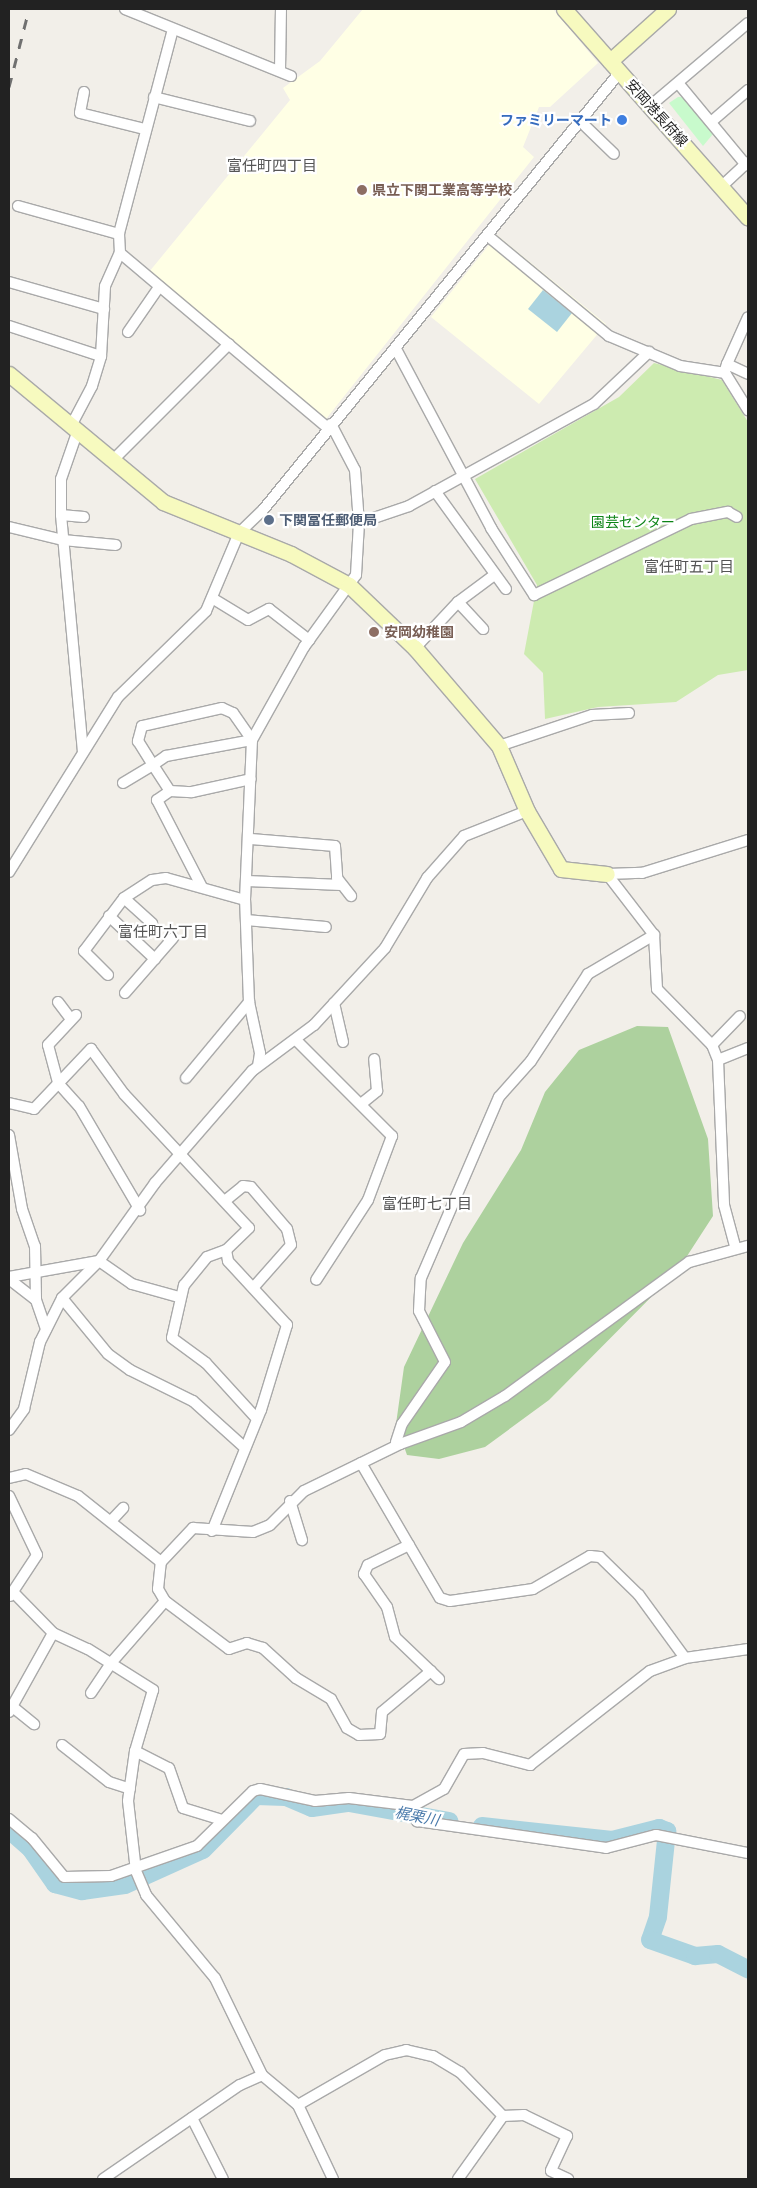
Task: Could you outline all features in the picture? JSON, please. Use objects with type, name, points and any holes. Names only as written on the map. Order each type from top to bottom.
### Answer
[{"type":"street","points":[[125,9],[291,76]]},
{"type":"street","points":[[280,71],[281,9]]},
{"type":"street","name":"安岡港長府線","points":[[564,9],[722,186],[748,218]]},
{"type":"street","points":[[9,872],[118,697],[206,611],[238,533],[263,510],[330,426],[396,349],[580,121],[615,67],[668,9]]},
{"type":"street","points":[[650,106],[748,23]]},
{"type":"street","points":[[83,752],[63,540],[61,479],[75,427],[92,386],[101,356],[105,286],[120,253],[119,234],[144,128],[173,29]]},
{"type":"street","points":[[678,83],[747,164],[722,186]]},
{"type":"street","points":[[711,122],[748,90]]},
{"type":"street","points":[[84,92],[80,113],[144,128]]},
{"type":"street","points":[[154,97],[250,121]]},
{"type":"street","points":[[580,121],[614,154]]},
{"type":"street","points":[[18,206],[50,211],[119,234]]},
{"type":"street","points":[[488,236],[609,336],[680,366],[726,369],[748,374]]},
{"type":"street","points":[[120,253],[330,426],[355,470],[359,523],[356,575],[309,640],[252,740],[251,839],[245,900],[249,1002],[260,1053],[258,1066]]},
{"type":"street","points":[[9,282],[104,308]]},
{"type":"street","points":[[128,332],[159,287]]},
{"type":"street","points":[[726,369],[748,317]]},
{"type":"street","points":[[9,326],[101,356]]},
{"type":"street","points":[[115,458],[229,344]]},
{"type":"street","points":[[396,349],[466,476],[491,528],[534,595],[691,519],[728,512],[737,517]]},
{"type":"street","points":[[359,523],[409,506],[594,404],[649,352]]},
{"type":"street","points":[[726,369],[748,410]]},
{"type":"street","points":[[9,374],[115,458],[137,484],[163,502],[238,533],[349,585],[415,648],[499,746],[527,811],[561,869],[607,874],[642,873],[748,840]]},
{"type":"street","points":[[435,491],[493,576],[506,590]]},
{"type":"street","points":[[62,514],[84,517]]},
{"type":"street","points":[[9,527],[63,540],[116,545]]},
{"type":"street","points":[[415,648],[458,602],[493,576]]},
{"type":"street","points":[[212,598],[248,620],[269,609],[309,640]]},
{"type":"street","points":[[458,602],[483,629]]},
{"type":"street","points":[[170,791],[138,741],[142,726],[205,709],[233,713],[252,740]]},
{"type":"street","points":[[499,746],[592,715],[629,713]]},
{"type":"street","points":[[123,783],[166,756],[252,740]]},
{"type":"street","points":[[202,887],[157,800],[170,791],[192,792],[251,779]]},
{"type":"street","points":[[9,1430],[24,1409],[46,1329],[62,1298],[99,1261],[140,1210],[180,1154],[258,1066],[296,1040],[385,948],[426,878],[464,836],[527,811]]},
{"type":"street","points":[[251,839],[335,846],[341,885],[351,896]]},
{"type":"street","points":[[607,874],[654,935],[657,990],[712,1045],[718,1060],[724,1205],[734,1246]]},
{"type":"street","points":[[108,975],[84,951],[124,898],[152,880],[166,878],[245,900]]},
{"type":"street","points":[[247,882],[341,885]]},
{"type":"street","points":[[124,898],[152,923]]},
{"type":"street","points":[[109,916],[155,959]]},
{"type":"street","points":[[246,920],[326,927]]},
{"type":"street","points":[[400,1444],[396,1442],[402,1424],[445,1362],[417,1304],[426,1260],[499,1097],[531,1061],[588,974],[654,935]]},
{"type":"street","points":[[125,993],[173,938]]},
{"type":"street","points":[[58,1002],[74,1017],[48,1045],[58,1083],[79,1106],[140,1210]]},
{"type":"street","points":[[186,1078],[249,1002]]},
{"type":"street","points":[[334,1002],[343,1042]]},
{"type":"street","points":[[712,1045],[740,1016]]},
{"type":"street","points":[[296,1040],[392,1136],[391,1145],[368,1200],[316,1280]]},
{"type":"street","points":[[718,1060],[748,1048]]},
{"type":"street","points":[[9,1103],[34,1109],[91,1049],[124,1094],[226,1200],[249,1228],[226,1250],[207,1257],[179,1297]]},
{"type":"street","points":[[361,1104],[377,1091],[374,1059]]},
{"type":"street","points":[[9,1135],[22,1210],[35,1246],[33,1273],[36,1300],[46,1329]]},
{"type":"street","points":[[226,1200],[243,1186],[251,1187],[287,1229],[291,1245],[253,1288]]},
{"type":"street","points":[[431,1671],[382,1712],[380,1734],[359,1735],[347,1728],[331,1700],[296,1678],[263,1648],[246,1643],[229,1649],[165,1601],[158,1589],[161,1562],[193,1528],[240,1534],[262,1529],[290,1501],[400,1444],[461,1422],[505,1396],[689,1262],[734,1246],[748,1246]]},
{"type":"street","points":[[212,1531],[256,1418],[287,1325],[228,1261],[226,1250]]},
{"type":"street","points":[[9,1278],[99,1261],[132,1284],[179,1297]]},
{"type":"street","points":[[9,1278],[36,1300]]},
{"type":"street","points":[[179,1297],[182,1304],[172,1338],[206,1362],[256,1418]]},
{"type":"street","points":[[62,1298],[108,1354],[130,1370],[193,1401],[244,1447]]},
{"type":"street","points":[[361,1463],[440,1598],[450,1601],[534,1589],[590,1556],[600,1557],[639,1595],[685,1658]]},
{"type":"street","points":[[9,1479],[26,1474],[57,1486],[111,1521],[161,1562]]},
{"type":"street","points":[[9,1496],[37,1555],[11,1595],[53,1633],[111,1663],[154,1690],[135,1751],[127,1816],[136,1869],[142,1886],[215,1978],[262,2075],[298,2105],[330,2178]]},
{"type":"street","points":[[290,1501],[302,1540]]},
{"type":"street","points":[[111,1521],[123,1508]]},
{"type":"street","points":[[409,1545],[368,1565],[364,1574],[387,1607],[395,1638],[440,1679]]},
{"type":"street","points":[[91,1693],[111,1663],[165,1601]]},
{"type":"street","points":[[34,1724],[11,1710],[53,1633]]},
{"type":"street","points":[[9,1819],[32,1838],[64,1877],[111,1876],[136,1869],[197,1846],[222,1820],[260,1789],[315,1801],[349,1798],[413,1806],[444,1789],[464,1754],[483,1753],[530,1765],[650,1671],[685,1658],[748,1649]]},
{"type":"street","points":[[62,1745],[109,1782],[130,1789]]},
{"type":"street","points":[[135,1751],[169,1768],[183,1808],[222,1820]]},
{"type":"street","points":[[413,1806],[417,1820],[606,1848],[656,1835],[748,1853]]},
{"type":"street","points":[[298,2105],[385,2055],[406,2050],[432,2056],[460,2072],[502,2116],[524,2115],[567,2136],[551,2171],[568,2179]]},
{"type":"street","points":[[103,2179],[192,2118],[262,2075]]},
{"type":"street","points":[[458,2179],[502,2116]]},
{"type":"street","points":[[192,2118],[223,2179]]},
{"type":"shaded area","name":"県立下関工業高等学校","points":[[363,9],[553,9],[598,63],[550,107],[539,107],[523,147],[534,157],[326,419],[149,272],[290,100],[283,88],[320,61]]},
{"type":"shaded area","name":"県立下関工業高等学校","points":[[497,235],[606,324],[539,404],[431,317]]},
{"type":"green space","points":[[678,97],[684,97],[713,134],[703,146],[669,103]]},
{"type":"green space","name":"園芸センター","points":[[654,363],[722,380],[748,422],[748,670],[718,675],[676,702],[598,707],[545,719],[543,673],[524,654],[537,585],[475,479],[619,397]]},
{"type":"green space","points":[[637,1026],[668,1027],[708,1139],[713,1216],[678,1270],[549,1400],[485,1447],[439,1459],[407,1455],[396,1424],[404,1367],[463,1243],[521,1150],[545,1092],[579,1050]]},
{"type":"water","points":[[543,290],[572,313],[557,332],[528,309]]},
{"type":"waterway","name":"梶栗川","points":[[9,1830],[30,1848],[55,1884],[82,1891],[125,1885],[203,1850],[256,1796],[286,1797],[312,1808],[349,1803],[449,1821]]},
{"type":"waterway","name":"梶栗川","points":[[482,1826],[612,1840],[659,1828],[667,1831],[658,1917],[650,1940],[695,1956],[718,1954],[748,1969]]},
{"type":"railway","points":[[9,87],[29,9]]},
{"type":"place","name":"ファミリーマート","points":[[622,120]]},
{"type":"place","name":"県立下関工業高等学校","points":[[362,190]]},
{"type":"place","name":"下関冨任郵便局","points":[[269,520]]},
{"type":"place","name":"安岡幼稚園","points":[[374,632]]},
{"type":"district","name":"富任町四丁目","points":[[272,166]]},
{"type":"district","name":"富任町五丁目","points":[[689,567]]},
{"type":"district","name":"富任町六丁目","points":[[163,932]]},
{"type":"district","name":"富任町七丁目","points":[[427,1204]]}]
